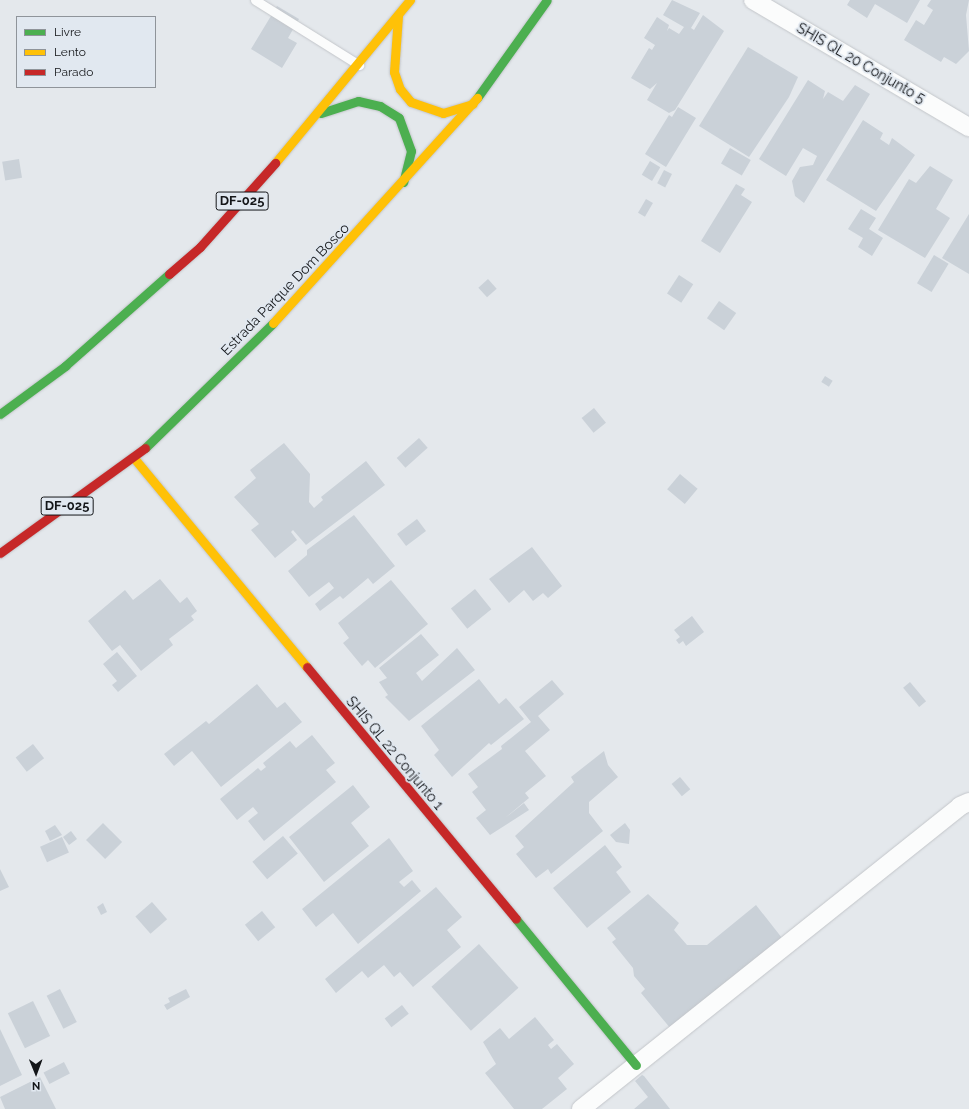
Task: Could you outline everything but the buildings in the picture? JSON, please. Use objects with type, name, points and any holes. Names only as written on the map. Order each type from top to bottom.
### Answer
[{"type":"main road","name":"DF-025","points":[[0,414],[65,366],[200,247],[320,113],[410,0]]},
{"type":"main road","name":"Estrada Parque Dom Bosco","points":[[0,553],[134,458],[300,298],[401,188],[473,104],[547,0]]},
{"type":"main road","points":[[398,16],[394,72],[400,88],[411,102],[429,111],[443,112],[473,104]]},
{"type":"main road","points":[[320,113],[358,101],[380,106],[399,118],[411,152],[401,188]]},
{"type":"main road","name":"SHIS QL 22 Conjunto 1","points":[[134,458],[636,1065]]},
{"type":"street","name":"SHIS QL 20 Conjunto 5","points":[[753,0],[969,127]]},
{"type":"street","points":[[580,1109],[960,806],[969,802]]},
{"type":"lane","points":[[255,0],[359,65]]},
{"type":"traffic: fast","points":[[477,98],[547,0]]},
{"type":"traffic: fast","points":[[321,113],[358,101],[380,106],[399,118],[411,151],[403,182]]},
{"type":"traffic: fast","points":[[0,414],[65,366],[169,274]]},
{"type":"traffic: fast","points":[[145,448],[273,323]]},
{"type":"traffic: fast","points":[[516,919],[636,1065]]},
{"type":"traffic: slow","points":[[275,163],[410,0]]},
{"type":"traffic: slow","points":[[398,16],[394,72],[400,89],[411,102],[443,113],[473,104]]},
{"type":"traffic: slow","points":[[273,323],[477,98]]},
{"type":"traffic: slow","points":[[134,458],[307,667]]},
{"type":"traffic: jam","points":[[169,274],[200,247],[275,163]]},
{"type":"traffic: jam","points":[[0,553],[145,448]]},
{"type":"traffic: jam","points":[[307,667],[516,919]]}]
